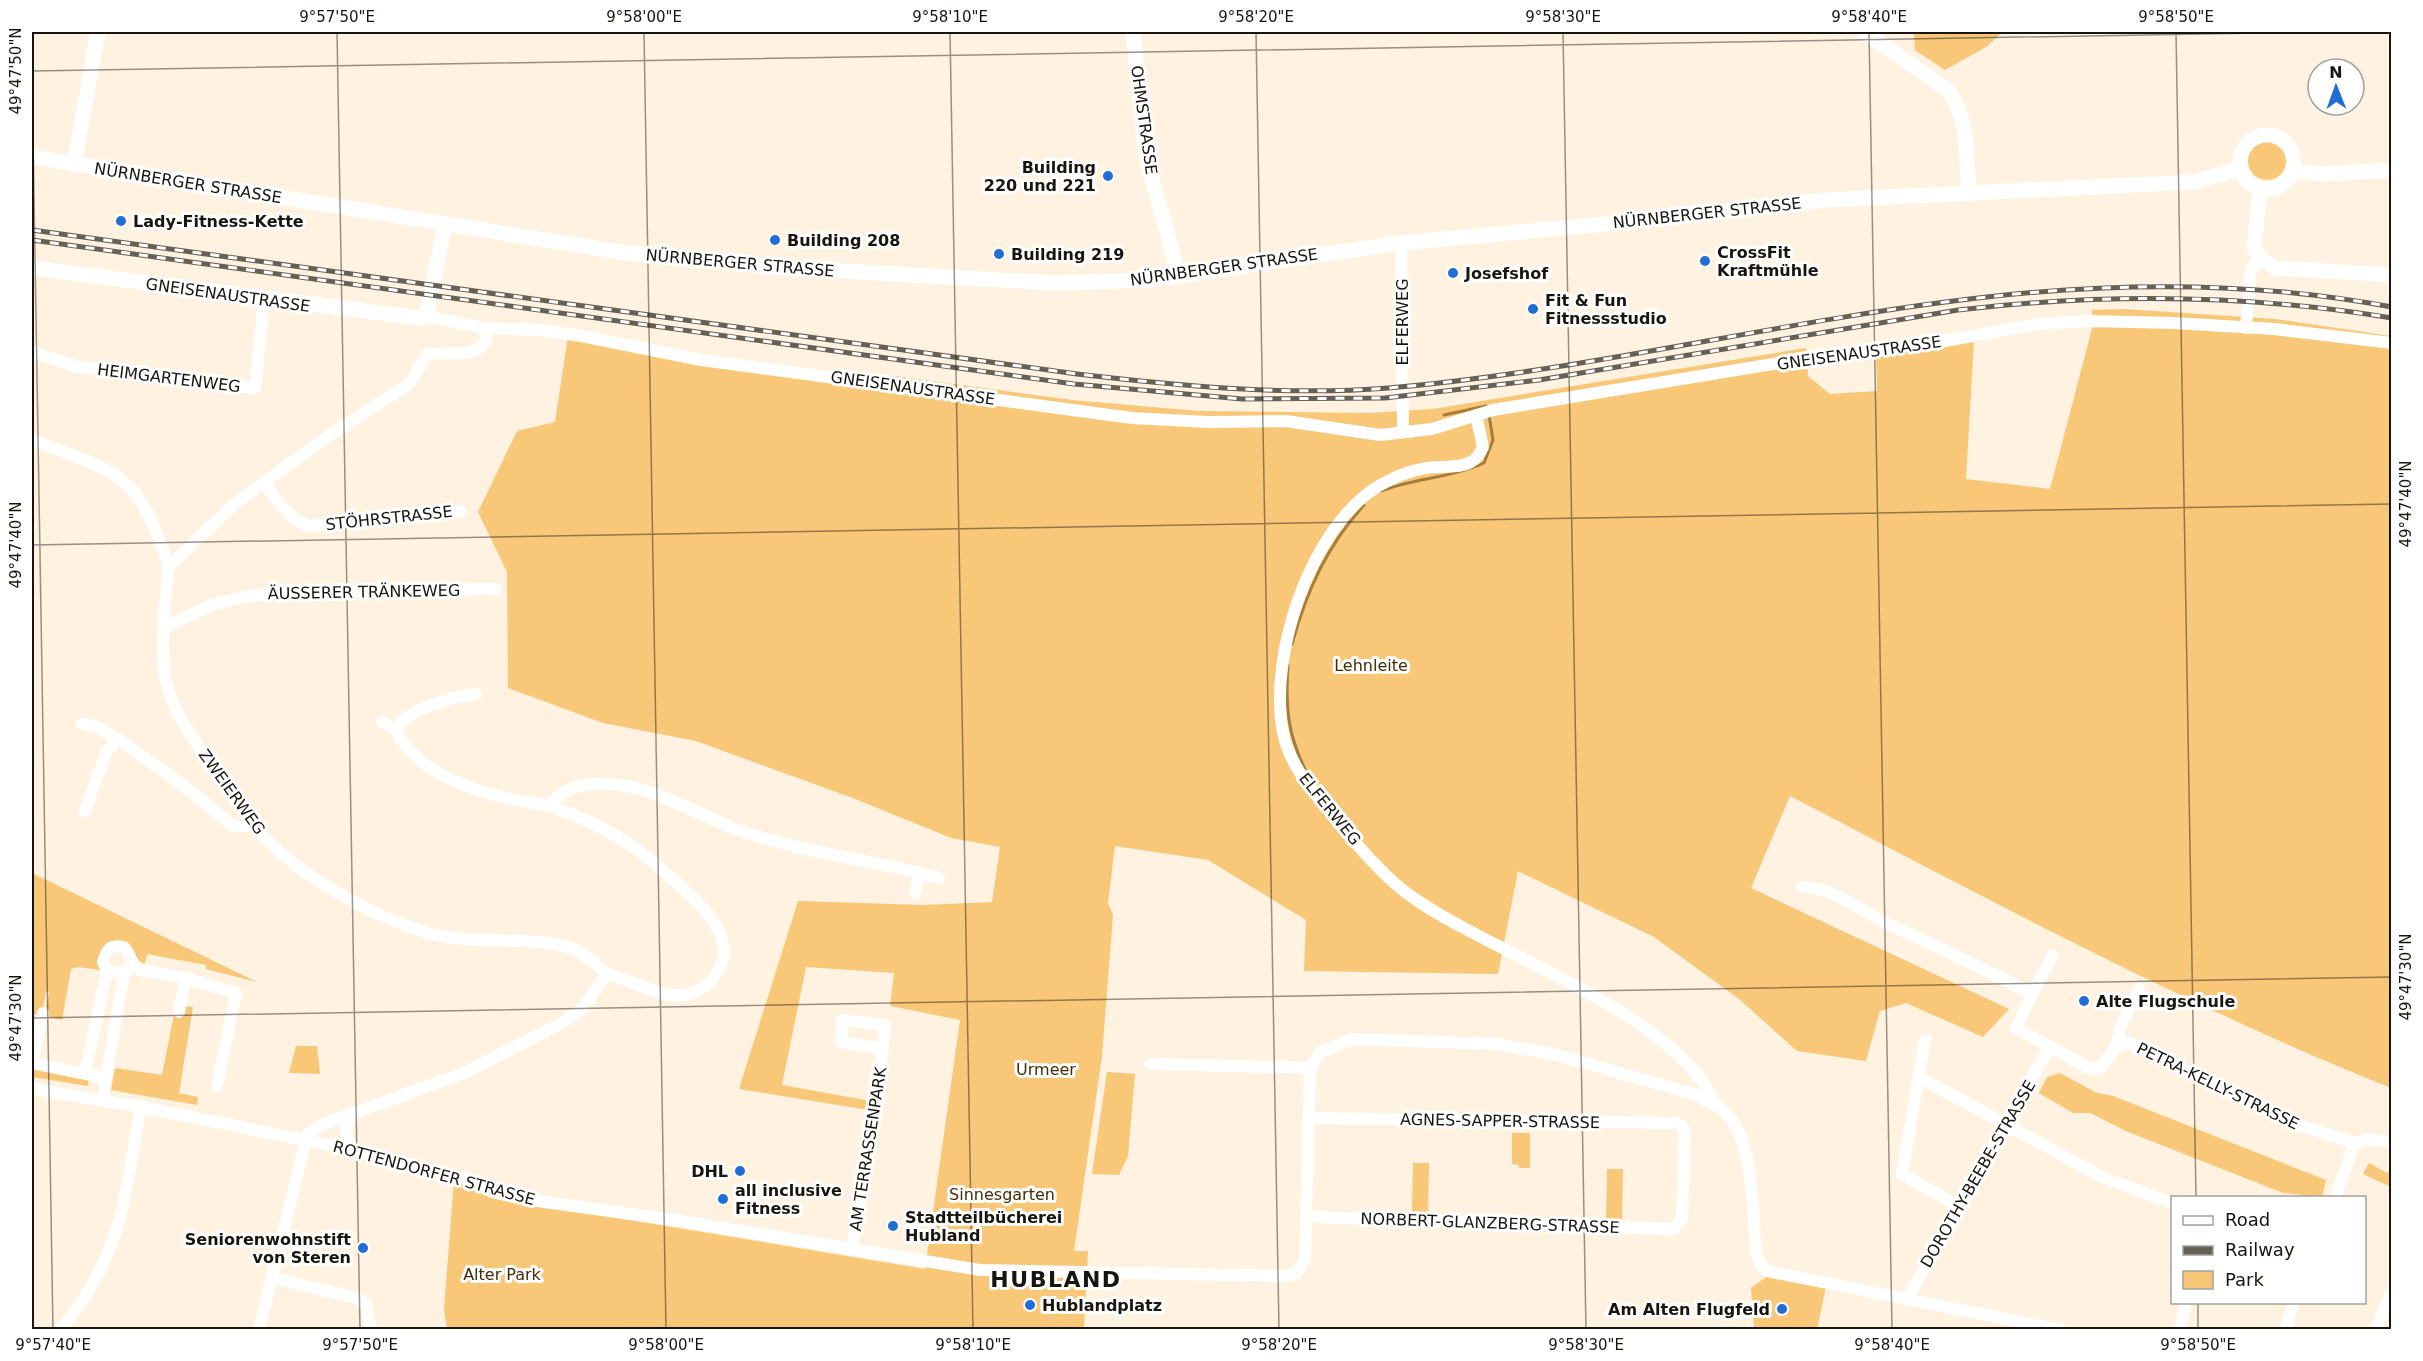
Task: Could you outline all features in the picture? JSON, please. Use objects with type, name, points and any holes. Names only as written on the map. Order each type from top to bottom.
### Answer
[{"type":"street","points":[[74,165],[98,32]]},
{"type":"street","name":"OHMSTRASSE","points":[[1133,32],[1146,157],[1175,261],[1175,277]]},
{"type":"street","points":[[1864,32],[1948,90],[1954,98],[1966,139],[1969,194]]},
{"type":"street","points":[[2263,135],[2281,139],[2292,153],[2292,171],[2289,178],[2276,187],[2260,188],[2246,178],[2241,168],[2243,148],[2255,137],[2263,135]]},
{"type":"street","name":"NÜRNBERGER STRASSE","points":[[32,158],[626,253],[771,267],[1055,284],[1175,277],[1307,255],[1401,243],[1628,223],[1827,200],[2195,182],[2241,168]]},
{"type":"street","points":[[2292,171],[2324,174],[2391,170]]},
{"type":"street","points":[[2260,188],[2254,248],[2260,259],[2276,268],[2391,275]]},
{"type":"street","points":[[425,316],[445,224]]},
{"type":"street","name":"ELFERWEG","points":[[1401,243],[1403,431]]},
{"type":"street","points":[[2246,328],[2251,269],[2260,259]]},
{"type":"street","name":"GNEISENAUSTRASSE","points":[[32,268],[410,318],[425,316],[483,328],[540,330],[701,360],[1132,418],[1208,422],[1286,421],[1380,435],[1403,431]]},
{"type":"street","name":"HEIMGARTENWEG","points":[[32,352],[78,367],[255,388],[264,300]]},
{"type":"street","name":"GNEISENAUSTRASSE","points":[[1476,415],[1493,410],[1834,354],[1940,342],[2037,324],[2088,321],[2246,328],[2391,343]]},
{"type":"street","points":[[32,440],[111,470],[124,480],[137,493],[150,514],[170,567],[233,505],[327,437],[409,384],[427,356],[444,352],[472,354],[484,346],[487,338],[483,328]]},
{"type":"street","points":[[1403,431],[1432,429],[1476,415]]},
{"type":"street","name":"ELFERWEG","points":[[1476,415],[1483,447],[1474,461],[1465,465],[1415,471],[1376,488],[1348,511],[1325,543],[1299,597],[1283,654],[1280,684],[1283,732],[1292,759],[1315,794],[1346,832],[1411,896],[1640,1026],[1693,1068],[1707,1084],[1716,1104]]},
{"type":"street","name":"STÖHRSTRASSE","points":[[264,483],[287,513],[299,523],[309,526],[460,511]]},
{"type":"street","name":"ZWEIERWEG","points":[[170,567],[164,672],[174,706],[189,733],[254,826],[284,855],[307,871],[393,920],[430,934],[451,938],[539,944],[576,950],[607,973],[663,995],[677,996],[696,992],[708,984],[718,971],[724,955],[721,932],[714,919],[666,871],[626,841],[550,806],[481,792],[441,774],[412,753],[397,731]]},
{"type":"street","name":"ÄUSSERER TRÄNKEWEG","points":[[165,627],[211,605],[244,597],[282,592],[496,589]]},
{"type":"street","points":[[382,722],[397,731],[403,719],[462,695],[476,694]]},
{"type":"street","points":[[82,724],[94,726],[118,739],[180,783],[227,823],[241,828],[254,826]]},
{"type":"street","points":[[85,812],[107,751],[118,739]]},
{"type":"street","points":[[550,806],[558,793],[574,786],[619,785],[645,791],[756,836],[939,878]]},
{"type":"street","points":[[915,892],[920,872]]},
{"type":"street","points":[[1802,887],[1818,887],[1888,924],[1960,955],[2032,994]]},
{"type":"street","points":[[85,1072],[107,971],[103,962],[107,950],[113,946],[124,947],[139,970],[186,978],[236,993],[217,1086]]},
{"type":"street","points":[[2049,1048],[2016,1028],[2053,955]]},
{"type":"street","points":[[103,1101],[124,974],[132,961]]},
{"type":"street","points":[[107,971],[124,974]]},
{"type":"street","points":[[260,1329],[308,1135],[321,1125],[464,1073],[561,1023],[583,1008],[607,973]]},
{"type":"street","points":[[179,1012],[186,978]]},
{"type":"street","name":"PETRA-KELLY-STRASSE","points":[[2049,1048],[2097,1070],[2116,1047],[2121,1026],[2139,989]]},
{"type":"street","points":[[43,1013],[32,1063],[106,1078]]},
{"type":"street","points":[[1307,1216],[1310,1068],[1319,1053],[1354,1039],[1496,1044],[1552,1054],[1694,1094],[1716,1104],[1728,1115],[1742,1140],[1748,1167],[1756,1252],[1760,1263],[1767,1271],[2061,1329]]},
{"type":"street","points":[[1925,1040],[1902,1174],[1960,1207]]},
{"type":"street","name":"PETRA-KELLY-STRASSE","points":[[2116,1047],[2129,1043],[2293,1124],[2355,1143]]},
{"type":"street","name":"DOROTHY-BEEBE-STRASSE","points":[[1906,1299],[2049,1048]]},
{"type":"street","name":"AM TERRASSENPARK","points":[[852,1250],[883,1049]]},
{"type":"street","points":[[1150,1064],[1310,1068]]},
{"type":"street","points":[[1919,1077],[2102,1177],[2171,1203]]},
{"type":"street","name":"ROTTENDORFER STRASSE","points":[[32,1089],[141,1107],[357,1151],[466,1178],[492,1192],[523,1199],[674,1220],[980,1270],[1086,1270],[1241,1277],[1289,1275],[1297,1273],[1305,1259],[1307,1216]]},
{"type":"street","points":[[60,1329],[74,1313],[98,1272],[118,1225],[141,1107]]},
{"type":"street","points":[[353,1114],[345,1130],[346,1138],[357,1151]]},
{"type":"street","name":"AGNES-SAPPER-STRASSE","points":[[1309,1118],[1677,1123],[1682,1126],[1685,1134],[1682,1219],[1673,1229]]},
{"type":"street","points":[[2335,1196],[2355,1143],[2368,1139],[2391,1142]]},
{"type":"street","name":"NORBERT-GLANZBERG-STRASSE","points":[[1307,1216],[1673,1229]]},
{"type":"street","points":[[272,1278],[357,1298],[366,1305],[371,1329]]},
{"type":"street","points":[[2376,1329],[2391,1291]]},
{"type":"street","points":[[2180,1329],[2186,1304]]},
{"type":"street","points":[[2285,1329],[2293,1304]]},
{"type":"green space","points":[[1914,32],[2003,32],[1986,47],[1945,70],[1915,50]]},
{"type":"green space","points":[[2267,142],[2274,143],[2280,148],[2285,154],[2285,168],[2280,174],[2274,179],[2267,180],[2260,179],[2254,174],[2249,168],[2248,161],[2249,154],[2254,148],[2260,143]]},
{"type":"green space","name":"Lehnleite","points":[[2124,309],[2275,319],[2391,336],[2391,1088],[2238,1022],[2087,950],[1790,796],[1751,888],[2009,1009],[1983,1037],[1906,1003],[1880,1011],[1866,1061],[1797,1051],[1739,999],[1654,937],[1518,871],[1498,974],[1304,971],[1306,920],[1208,860],[1115,846],[1108,903],[1113,915],[1102,1056],[1074,1251],[1088,1251],[1084,1329],[447,1330],[444,1308],[454,1181],[503,1199],[925,1269],[960,1020],[890,1006],[894,973],[806,967],[782,1085],[871,1101],[869,1110],[739,1089],[798,901],[923,905],[992,902],[1000,847],[951,838],[858,800],[696,741],[603,723],[508,688],[507,572],[478,512],[517,431],[555,422],[568,336],[894,389],[895,376],[1072,400],[1199,411],[1369,413],[1433,409],[1806,348],[1808,376],[1830,394],[1877,391],[1876,353],[1974,340],[1966,479],[2050,489],[2093,325],[2092,310]]},
{"type":"green space","points":[[32,873],[257,982],[206,969],[206,965],[147,954],[145,963],[132,961],[113,946],[107,971],[78,967],[71,969],[62,1020],[45,1016],[49,992],[46,991],[42,1016],[32,1014],[34,973],[32,966]]},
{"type":"green space","points":[[176,1005],[193,1007],[179,1093],[198,1097],[197,1105],[111,1090],[115,1068],[162,1075]]},
{"type":"green space","points":[[296,1046],[317,1046],[320,1074],[289,1073]]},
{"type":"green space","points":[[32,1069],[89,1078],[88,1086],[32,1077]]},
{"type":"green space","points":[[1107,1072],[1135,1074],[1128,1156],[1119,1175],[1092,1174]]},
{"type":"green space","points":[[2060,1073],[2097,1093],[2113,1096],[2326,1180],[2322,1196],[2283,1193],[2126,1131],[2090,1113],[2073,1113],[2039,1093],[2047,1077]]},
{"type":"green space","points":[[1512,1133],[1530,1133],[1530,1168],[1519,1168],[1519,1165],[1512,1164]]},
{"type":"green space","points":[[1413,1163],[1429,1163],[1428,1214],[1412,1214]]},
{"type":"green space","points":[[2369,1163],[2387,1173],[2391,1169],[2391,1187],[2363,1174]]},
{"type":"green space","points":[[1607,1169],[1623,1169],[1622,1220],[1606,1219]]},
{"type":"green space","name":"Am Alten Flugfeld","points":[[1769,1275],[1826,1287],[1817,1329],[1754,1329],[1751,1288]]},
{"type":"waterway","points":[[1444,415],[1486,406],[1487,409]]},
{"type":"waterway","points":[[1381,491],[1459,472],[1484,463],[1493,440],[1489,415]]},
{"type":"waterway","points":[[1292,644],[1304,605],[1320,570],[1339,536],[1364,505]]},
{"type":"waterway","points":[[1288,665],[1287,696],[1292,736],[1309,777]]},
{"type":"railway","points":[[32,230],[1077,374],[1194,386],[1271,390],[1388,388],[1464,380],[1614,358],[1837,318],[2037,292],[2139,287],[2241,289],[2292,293],[2392,307]]},
{"type":"railway","points":[[32,240],[1074,384],[1242,399],[1385,398],[1539,380],[1958,310],[2012,304],[2121,299],[2229,300],[2338,310],[2392,318]]},
{"type":"place","name":"Building 220 und 221","points":[[1108,176]]},
{"type":"place","name":"Lady-Fitness-Kette","points":[[121,221]]},
{"type":"place","name":"Building 208","points":[[775,240]]},
{"type":"place","name":"Building 219","points":[[999,254]]},
{"type":"place","name":"CrossFit Kraftmühle","points":[[1705,261]]},
{"type":"place","name":"Josefshof","points":[[1453,273]]},
{"type":"place","name":"Fit & Fun Fitnessstudio","points":[[1533,309]]},
{"type":"place","name":"Alte Flugschule","points":[[2084,1001]]},
{"type":"place","name":"DHL","points":[[740,1171]]},
{"type":"place","name":"all inclusive Fitness","points":[[723,1199]]},
{"type":"place","name":"Stadtteilbücherei Hubland","points":[[893,1226]]},
{"type":"place","name":"Seniorenwohnstift von Steren","points":[[363,1248]]},
{"type":"place","name":"Hublandplatz","points":[[1030,1305]]},
{"type":"place","name":"Am Alten Flugfeld","points":[[1782,1309]]},
{"type":"district","name":"HUBLAND","points":[[1056,1279]]},
{"type":"park label","name":"Urmeer","points":[[1046,1069]]},
{"type":"park label","name":"Sinnesgarten","points":[[1002,1194]]},
{"type":"park label","name":"Alter Park","points":[[502,1274]]}]
